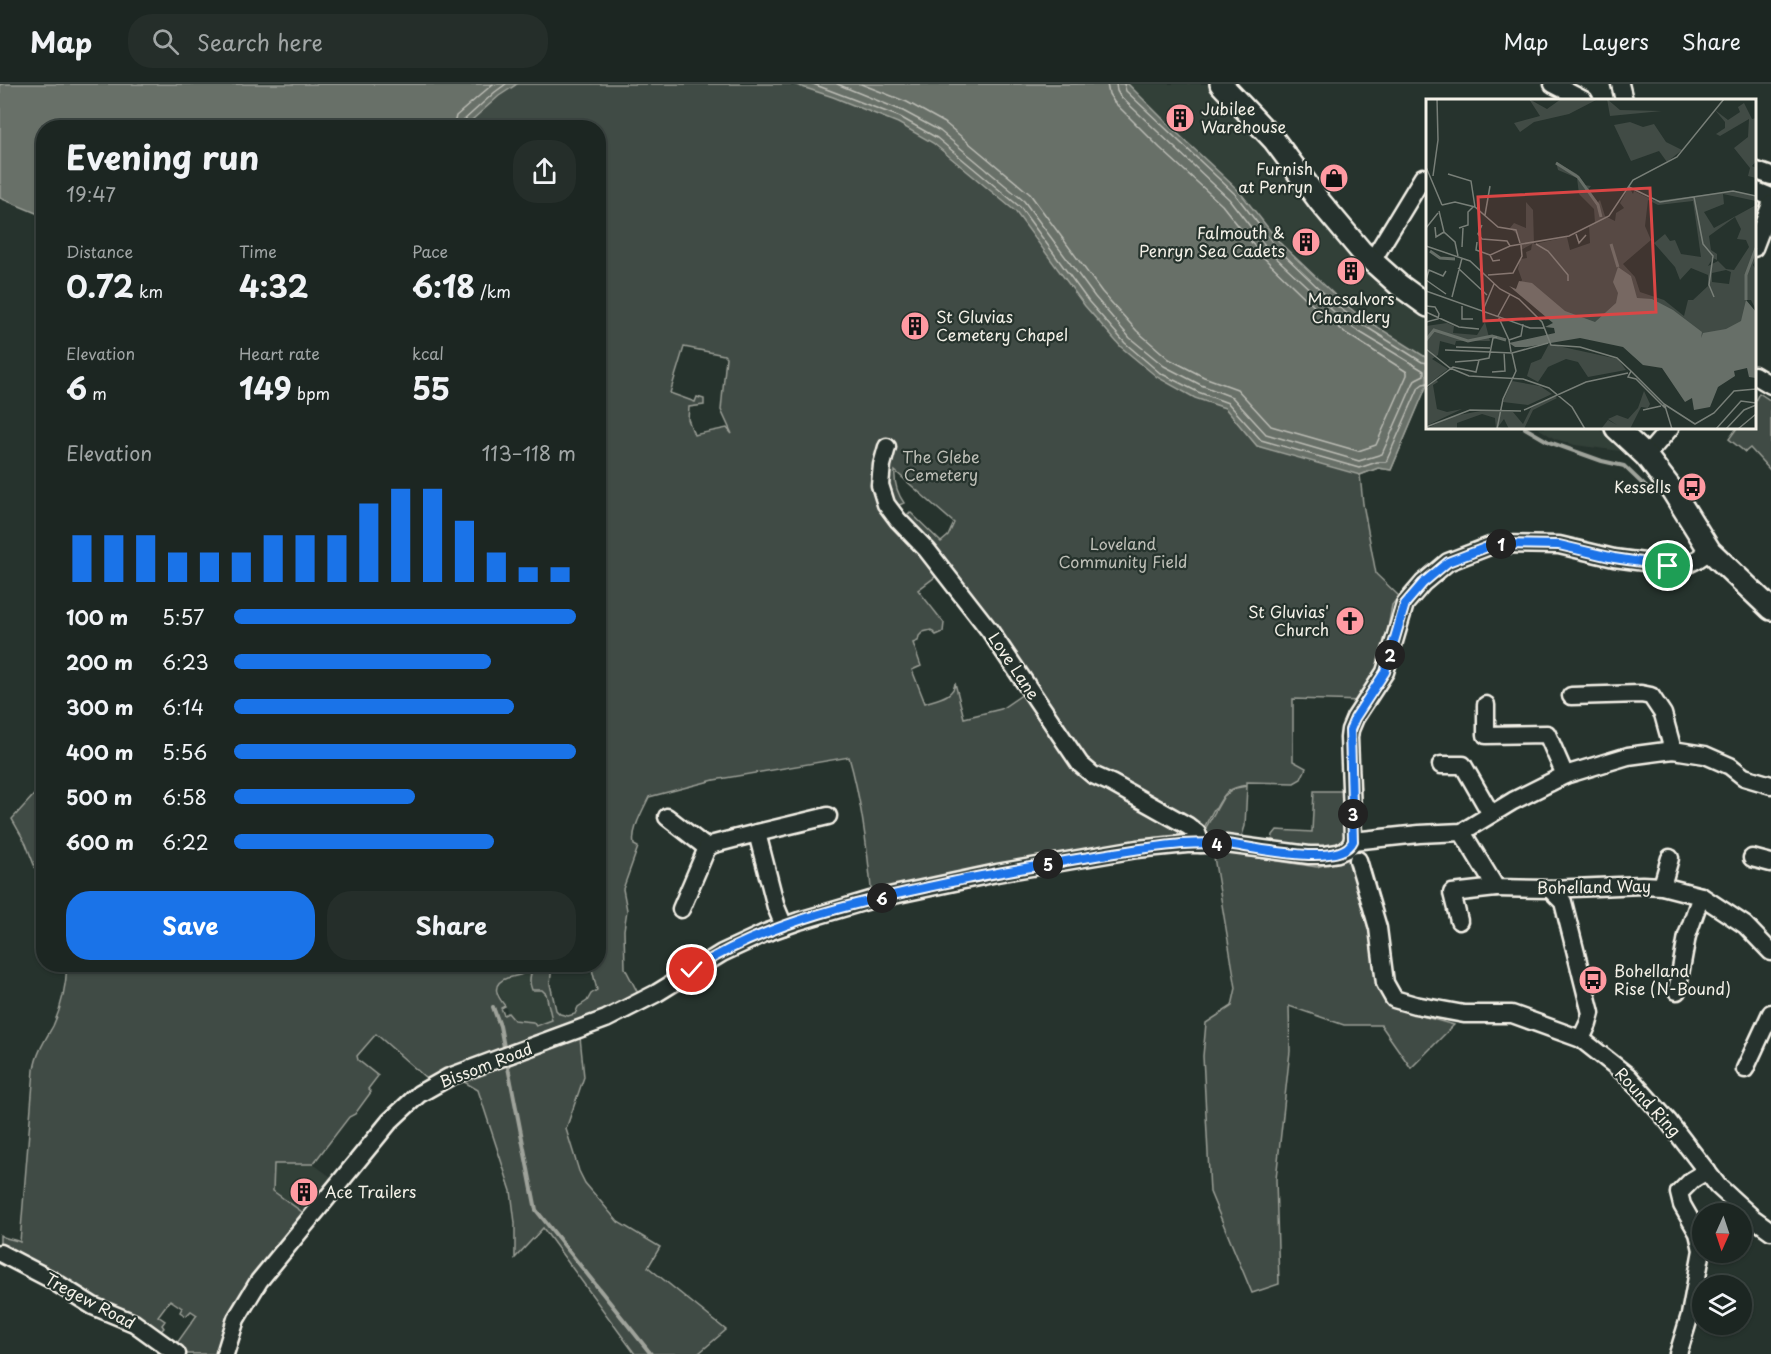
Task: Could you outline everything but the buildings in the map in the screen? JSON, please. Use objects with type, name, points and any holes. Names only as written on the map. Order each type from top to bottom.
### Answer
[{"type":"main road","points":[[1221,84],[1274,140],[1320,202],[1361,251],[1399,285],[1426,305]]},
{"type":"main road","points":[[1617,429],[1646,456],[1672,490],[1691,523],[1716,557],[1771,609]]},
{"type":"street","points":[[1553,84],[1582,99]]},
{"type":"street","points":[[1620,84],[1624,99]]},
{"type":"street","points":[[1756,170],[1771,176]]},
{"type":"street","points":[[1372,261],[1423,177]]},
{"type":"street","points":[[1756,190],[1771,197]]},
{"type":"street","points":[[1756,245],[1771,204]]},
{"type":"street","points":[[1756,376],[1771,385]]},
{"type":"street","points":[[1646,456],[1669,429]]},
{"type":"street","name":"Love Lane","points":[[887,447],[880,485],[886,504],[927,550],[990,631],[1080,764],[1093,775],[1188,826],[1197,833],[1201,843]]},
{"type":"street","points":[[1716,557],[1698,560],[1682,567],[1614,558],[1559,545],[1495,544],[1448,562],[1423,583],[1405,604],[1385,672],[1355,718],[1350,730],[1353,841],[1462,832],[1565,775],[1628,756],[1673,750],[1705,755],[1730,766],[1744,777],[1771,785]]},
{"type":"street","points":[[1571,696],[1641,694],[1651,696],[1663,714],[1673,750]]},
{"type":"street","points":[[1486,705],[1486,735],[1546,734],[1565,775]]},
{"type":"street","points":[[1441,765],[1463,765],[1491,814]]},
{"type":"street","points":[[681,909],[707,848],[714,844],[828,816]]},
{"type":"street","points":[[667,818],[707,848]]},
{"type":"street","points":[[1462,832],[1496,888]]},
{"type":"street","points":[[757,833],[776,907],[784,926]]},
{"type":"street","name":"Bissom Road","points":[[225,1354],[236,1319],[259,1281],[390,1121],[412,1100],[439,1082],[461,1072],[590,1026],[617,1014],[657,993],[722,953],[757,936],[870,900],[997,873],[1137,849],[1201,843],[1325,855],[1344,851],[1351,846],[1353,841]]},
{"type":"street","points":[[1662,886],[1670,858]]},
{"type":"street","points":[[1752,858],[1771,863]]},
{"type":"street","name":"Round Ring","points":[[1358,860],[1378,928],[1385,983],[1395,999],[1464,1014],[1512,1014],[1581,1039],[1629,1076],[1668,1121],[1718,1186],[1771,1231]]},
{"type":"street","name":"Bohelland Way","points":[[1459,921],[1452,893],[1496,888],[1662,886],[1701,896],[1745,925],[1771,952]]},
{"type":"street","points":[[1550,889],[1563,902],[1591,1013],[1581,1039]]},
{"type":"street","points":[[1677,991],[1687,936],[1701,896]]},
{"type":"street","points":[[1745,1069],[1771,1013]]},
{"type":"street","points":[[1678,1354],[1690,1315],[1702,1250],[1698,1233],[1682,1205],[1679,1193],[1692,1180],[1707,1171]]},
{"type":"street","name":"Tregew Road","points":[[0,1253],[50,1279],[93,1306],[134,1323],[177,1354]]},
{"type":"shaded area","points":[[1128,84],[1210,84],[1426,314],[1426,357],[1360,316],[1340,300],[1280,243],[1239,191]]},
{"type":"shaded area","points":[[1540,429],[1600,429],[1620,451],[1575,445],[1555,439]]},
{"type":"shaded area","points":[[532,972],[531,988],[542,990],[546,994],[552,1021],[536,1026],[533,1022],[510,1017],[497,989],[498,983]]},
{"type":"shaded area","points":[[274,1163],[313,1164],[338,1182],[309,1217],[273,1191]]},
{"type":"green space","points":[[316,84],[1077,84],[1103,110],[1235,218],[1251,259],[1348,350],[1382,358],[1426,383],[1426,386],[1391,470],[1378,468],[1360,475],[1376,574],[1399,596],[1392,605],[1385,646],[1392,646],[1383,674],[1365,701],[1293,699],[1293,761],[1306,768],[1301,779],[1294,783],[1247,782],[1247,785],[1230,790],[1214,809],[1199,837],[1189,825],[1093,775],[1081,764],[990,630],[921,541],[902,520],[910,512],[941,542],[948,536],[954,523],[895,471],[896,488],[904,503],[890,509],[884,499],[880,480],[883,499],[892,515],[943,571],[918,590],[944,623],[943,632],[936,635],[931,630],[923,632],[918,641],[913,643],[921,666],[912,670],[925,703],[948,694],[954,688],[955,683],[964,718],[1001,709],[1029,690],[1080,764],[1093,776],[1188,826],[1196,834],[1200,843],[1136,849],[1026,866],[872,899],[864,827],[849,757],[714,780],[649,797],[636,827],[633,839],[634,845],[638,847],[623,889],[627,910],[624,930],[625,968],[642,1001],[587,1027],[460,1071],[433,1084],[376,1034],[357,1056],[358,1060],[378,1076],[368,1089],[371,1092],[355,1114],[349,1117],[313,1164],[274,1164],[273,1191],[309,1217],[248,1296],[235,1318],[224,1354],[177,1354],[172,1350],[197,1315],[191,1311],[186,1316],[180,1312],[182,1308],[170,1300],[158,1316],[165,1321],[162,1325],[164,1328],[160,1332],[154,1328],[150,1333],[122,1316],[93,1306],[44,1275],[0,1252],[0,1235],[20,1242],[35,1064],[59,1011],[66,972],[524,972],[498,984],[497,990],[505,1006],[501,1008],[504,1015],[508,1013],[514,1020],[533,1022],[536,1026],[552,1020],[546,994],[542,990],[532,990],[530,983],[532,972],[551,972],[550,984],[556,1010],[568,1016],[575,1014],[578,1007],[597,990],[593,972],[606,972],[606,120],[331,120],[326,100]],"holes":[[[684,347],[726,357],[721,410],[732,434],[727,428],[694,435],[688,419],[689,407],[704,405],[704,399],[697,397],[695,402],[670,393]]]},
{"type":"green space","points":[[1759,393],[1771,401],[1771,471],[1750,448],[1745,452],[1729,439],[1736,429],[1756,429],[1756,399]]},
{"type":"green space","points":[[1247,786],[1245,826],[1239,845],[1200,838],[1224,796],[1236,788]]},
{"type":"green space","points":[[1314,791],[1351,791],[1347,849],[1271,849],[1273,835],[1277,830],[1312,832]]},
{"type":"green space","points":[[36,793],[36,870],[26,844],[12,819]]},
{"type":"green space","points":[[1213,851],[1317,867],[1348,857],[1369,932],[1378,988],[1390,1007],[1454,1025],[1411,1068],[1381,1025],[1344,1025],[1289,1006],[1290,1051],[1276,1179],[1279,1284],[1252,1293],[1210,1192],[1203,1056],[1206,1023],[1232,1006],[1236,988]]},
{"type":"green space","points":[[580,1037],[584,1077],[566,1129],[579,1171],[585,1183],[618,1222],[660,1247],[648,1267],[726,1330],[700,1354],[635,1354],[543,1228],[515,1258],[515,1223],[511,1191],[478,1090],[459,1079]]},
{"type":"water","points":[[0,84],[517,84],[499,96],[472,120],[36,120],[36,213],[0,198]]},
{"type":"water","points":[[793,84],[1128,84],[1239,191],[1280,243],[1340,300],[1360,316],[1426,357],[1426,387],[1391,470],[1378,468],[1360,475],[1257,446],[1225,408],[1195,398],[1157,377],[1121,347],[1085,306],[1015,211],[933,143],[898,123]]},
{"type":"waterway","points":[[1527,429],[1549,442],[1602,461],[1624,466],[1647,488]]},
{"type":"waterway","points":[[493,1007],[500,1026],[505,1052]]},
{"type":"waterway","points":[[507,1062],[536,1210],[651,1354]]},
{"type":"place","name":"Jubilee Warehouse","points":[[1180,118]]},
{"type":"place","name":"Furnish at Penryn","points":[[1334,178]]},
{"type":"place","name":"Falmouth & Penryn Sea Cadets","points":[[1306,242]]},
{"type":"place","name":"Macsalvors Chandlery","points":[[1351,271]]},
{"type":"place","name":"St Gluvias Cemetery Chapel","points":[[915,326]]},
{"type":"place","name":"Kessells","points":[[1692,487]]},
{"type":"place","name":"St Gluvias' Church","points":[[1350,621]]},
{"type":"place","name":"Bohelland Rise (N-Bound)","points":[[1593,980]]},
{"type":"place","name":"Ace Trailers","points":[[304,1192]]},
{"type":"route","points":[[692,970],[749,939],[799,921],[870,900],[1026,867],[1137,849],[1201,843],[1309,855],[1325,855],[1344,851],[1353,841],[1350,730],[1355,718],[1385,672],[1405,604],[1423,583],[1448,562],[1495,544],[1559,545],[1614,558],[1668,566]]},
{"type":"park label","name":"The Glebe Cemetery","points":[[941,466]]},
{"type":"park label","name":"Loveland Community Field","points":[[1123,553]]}]
